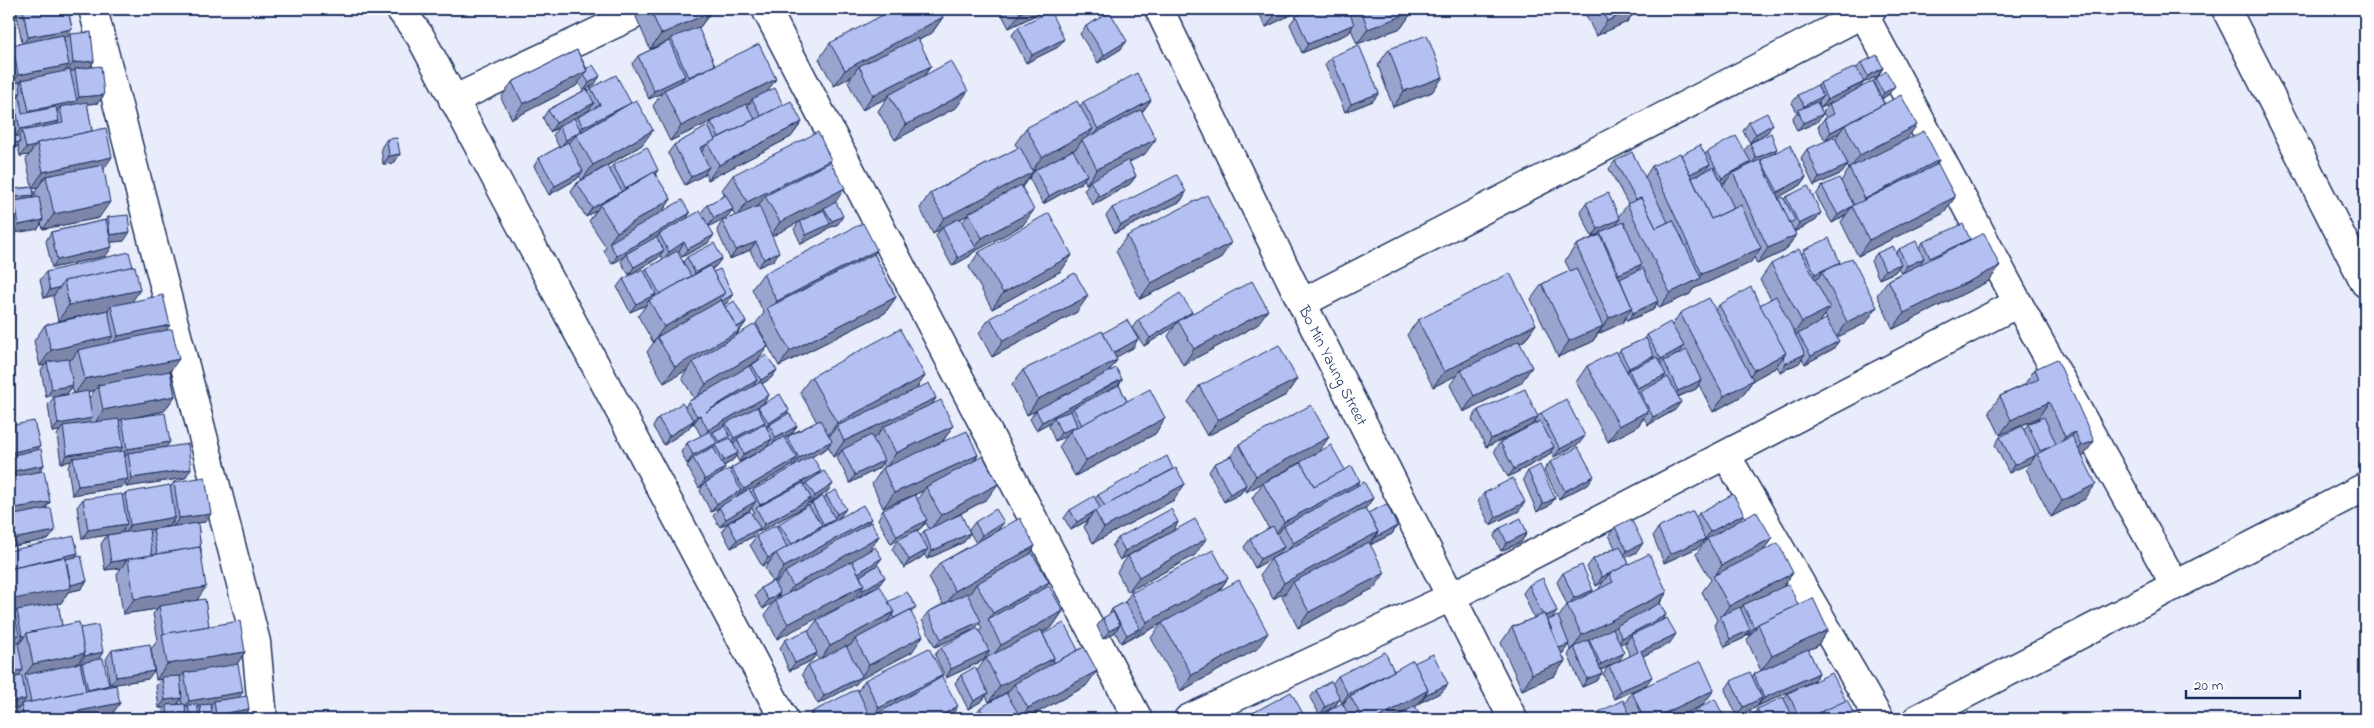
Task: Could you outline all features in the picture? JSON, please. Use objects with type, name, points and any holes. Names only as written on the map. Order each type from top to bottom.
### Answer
[{"type":"street","points":[[92,9],[256,642],[263,719]]},
{"type":"street","points":[[400,9],[420,36],[784,719]]},
{"type":"street","points":[[453,100],[646,9]]},
{"type":"street","points":[[766,9],[1138,719]]},
{"type":"street","name":"Bo Min Yaung Street","points":[[1160,9],[1302,303],[1513,719]]},
{"type":"street","points":[[2226,9],[2365,283]]},
{"type":"street","points":[[1302,303],[1868,11],[2018,303],[2175,585]]},
{"type":"street","points":[[1188,719],[1451,597],[2018,303]]},
{"type":"street","points":[[1726,455],[1879,719]]},
{"type":"street","points":[[1917,719],[2365,487]]},
{"type":"building","points":[[9,9],[15,9],[16,19],[9,20]]},
{"type":"building","points":[[23,9],[68,9],[72,29],[28,37]]},
{"type":"building","points":[[650,9],[709,9],[711,12],[661,34]]},
{"type":"building","points":[[894,9],[939,9],[943,17],[845,70],[830,43]]},
{"type":"building","points":[[1018,9],[1028,9],[1020,13]]},
{"type":"building","points":[[1312,9],[1348,9],[1354,24],[1308,44],[1296,16]]},
{"type":"building","points":[[1361,9],[1410,9],[1412,12],[1368,29]]},
{"type":"building","points":[[1601,9],[1633,9],[1607,21]]},
{"type":"building","points":[[1050,11],[1064,39],[1032,55],[1018,27]]},
{"type":"building","points":[[1110,12],[1127,41],[1104,55],[1086,26]]},
{"type":"building","points":[[698,27],[715,65],[688,77],[671,38]]},
{"type":"building","points":[[91,32],[94,61],[73,63],[70,34]]},
{"type":"building","points":[[63,35],[69,65],[18,75],[13,45]]},
{"type":"building","points":[[1427,35],[1443,77],[1404,91],[1389,49]]},
{"type":"building","points":[[918,38],[931,66],[873,95],[859,66]]},
{"type":"building","points":[[669,41],[685,76],[654,91],[638,56]]},
{"type":"building","points":[[759,44],[776,79],[681,126],[664,90]]},
{"type":"building","points":[[1359,45],[1379,93],[1351,104],[1331,57]]},
{"type":"building","points":[[577,50],[587,71],[523,104],[512,82]]},
{"type":"building","points":[[1877,55],[1883,68],[1868,76],[1861,63]]},
{"type":"building","points":[[12,61],[15,79],[9,79],[9,62]]},
{"type":"building","points":[[951,61],[968,91],[906,125],[889,95]]},
{"type":"building","points":[[593,65],[600,76],[589,83],[584,75],[587,71],[586,69]]},
{"type":"building","points":[[101,66],[104,95],[79,97],[75,69]]},
{"type":"building","points":[[1856,67],[1864,82],[1827,100],[1820,83]]},
{"type":"building","points":[[70,70],[77,101],[29,111],[22,80]]},
{"type":"building","points":[[1886,71],[1895,86],[1884,93],[1875,79]]},
{"type":"building","points":[[1137,73],[1151,100],[1098,129],[1083,102]]},
{"type":"building","points":[[616,75],[631,103],[583,127],[578,117],[600,105],[591,88]]},
{"type":"building","points":[[1873,81],[1884,104],[1831,132],[1824,119],[1834,114],[1829,104]]},
{"type":"building","points":[[20,82],[21,93],[9,94],[9,84]]},
{"type":"building","points":[[1817,85],[1823,96],[1804,106],[1798,95]]},
{"type":"building","points":[[775,88],[783,105],[761,116],[752,99]]},
{"type":"building","points":[[587,89],[594,103],[556,123],[548,110]]},
{"type":"building","points":[[1901,95],[1917,125],[1860,155],[1845,125]]},
{"type":"building","points":[[20,97],[22,114],[56,107],[59,121],[20,129],[17,114],[9,116],[9,99]]},
{"type":"building","points":[[636,100],[653,130],[593,165],[576,135]]},
{"type":"building","points":[[791,101],[802,122],[719,165],[708,143]]},
{"type":"building","points":[[1077,101],[1093,129],[1042,157],[1026,128]]},
{"type":"building","points":[[87,102],[92,131],[37,143],[35,146],[26,148],[22,131],[63,123],[60,107]]},
{"type":"building","points":[[1817,102],[1823,114],[1803,123],[1798,110]]},
{"type":"building","points":[[746,104],[755,119],[719,137],[711,122]]},
{"type":"building","points":[[1141,110],[1156,139],[1097,169],[1082,140]]},
{"type":"building","points":[[1767,113],[1773,124],[1756,134],[1749,122]]},
{"type":"building","points":[[574,118],[581,131],[566,140],[559,126]]},
{"type":"building","points":[[13,120],[15,127],[9,129],[9,121]]},
{"type":"building","points":[[708,126],[715,140],[700,148],[709,167],[691,177],[674,145]]},
{"type":"building","points":[[106,128],[112,157],[43,172],[37,143]]},
{"type":"building","points":[[1924,131],[1939,160],[1865,199],[1849,168]]},
{"type":"building","points":[[818,132],[831,160],[747,202],[733,175]]},
{"type":"building","points":[[1771,133],[1777,149],[1756,158],[1750,143]]},
{"type":"building","points":[[19,136],[20,142],[12,143],[11,137]]},
{"type":"building","points":[[1736,136],[1751,162],[1722,178],[1707,152]]},
{"type":"building","points":[[1835,137],[1848,165],[1819,178],[1807,149]]},
{"type":"building","points":[[397,138],[400,154],[389,156],[387,139]]},
{"type":"building","points":[[568,142],[583,171],[555,186],[539,158]]},
{"type":"building","points":[[1700,145],[1710,164],[1690,174],[1681,155]]},
{"type":"building","points":[[1790,145],[1806,177],[1778,192],[1761,160]]},
{"type":"building","points":[[647,147],[658,170],[625,188],[613,165]]},
{"type":"building","points":[[1020,147],[1033,172],[944,218],[930,193]]},
{"type":"building","points":[[1073,150],[1087,175],[1049,196],[1035,170]]},
{"type":"building","points":[[1632,152],[1668,222],[1656,228],[1641,198],[1636,200],[1615,161]]},
{"type":"building","points":[[1680,153],[1711,219],[1741,205],[1761,248],[1702,274],[1652,166]]},
{"type":"building","points":[[1128,160],[1136,176],[1099,196],[1090,181]]},
{"type":"building","points":[[1760,160],[1796,235],[1768,248],[1733,173]]},
{"type":"building","points":[[830,162],[845,188],[780,222],[765,196]]},
{"type":"building","points":[[1938,164],[1955,197],[1869,240],[1852,206]]},
{"type":"building","points":[[103,165],[110,202],[54,214],[46,176]]},
{"type":"building","points":[[607,166],[622,191],[592,208],[577,183]]},
{"type":"building","points":[[1714,167],[1734,208],[1711,219],[1692,178]]},
{"type":"building","points":[[654,172],[671,199],[617,232],[600,205]]},
{"type":"building","points":[[1177,175],[1186,192],[1121,225],[1112,208]]},
{"type":"building","points":[[1839,178],[1854,205],[1838,215],[1822,186]]},
{"type":"building","points":[[1021,185],[1034,210],[982,238],[969,213]]},
{"type":"building","points":[[1808,186],[1821,213],[1799,224],[1786,197]]},
{"type":"building","points":[[33,187],[34,195],[14,197],[13,189]]},
{"type":"building","points":[[1608,193],[1620,219],[1598,229],[1586,203]]},
{"type":"building","points":[[726,195],[733,209],[714,218],[707,205]]},
{"type":"building","points":[[1207,195],[1231,243],[1151,283],[1127,236]]},
{"type":"building","points":[[39,197],[43,220],[19,225],[15,201]]},
{"type":"building","points":[[1783,197],[1795,220],[1790,223],[1779,199]]},
{"type":"building","points":[[1641,198],[1656,228],[1673,220],[1701,278],[1670,293],[1627,204]]},
{"type":"building","points":[[682,200],[690,213],[617,256],[609,243]]},
{"type":"building","points":[[836,202],[843,216],[832,221],[824,208]]},
{"type":"building","points":[[759,206],[779,252],[764,259],[756,242],[736,250],[722,221]]},
{"type":"building","points":[[824,210],[830,224],[806,235],[800,221]]},
{"type":"building","points":[[700,211],[714,235],[688,249],[684,242],[669,252],[659,234]]},
{"type":"building","points":[[1049,213],[1072,255],[1003,293],[979,252]]},
{"type":"building","points":[[128,215],[130,232],[110,235],[108,217]]},
{"type":"building","points":[[960,218],[976,248],[958,258],[942,227]]},
{"type":"building","points":[[106,220],[112,247],[57,260],[51,232]]},
{"type":"building","points":[[1624,222],[1642,264],[1619,274],[1600,232]]},
{"type":"building","points":[[863,223],[877,250],[777,301],[763,274]]},
{"type":"building","points":[[1963,224],[1970,239],[1930,258],[1923,242]]},
{"type":"building","points":[[1984,233],[2000,266],[1904,313],[1888,280]]},
{"type":"building","points":[[1600,235],[1632,307],[1609,318],[1576,245]]},
{"type":"building","points":[[656,237],[664,250],[634,267],[626,254]]},
{"type":"building","points":[[1829,238],[1840,262],[1815,274],[1804,250]]},
{"type":"building","points":[[1916,241],[1924,258],[1907,266],[1899,249]]},
{"type":"building","points":[[714,243],[722,258],[695,273],[687,257]]},
{"type":"building","points":[[1893,246],[1901,264],[1885,270],[1877,253]]},
{"type":"building","points":[[1799,249],[1830,308],[1802,322],[1771,264]]},
{"type":"building","points":[[677,251],[691,276],[660,294],[646,269]]},
{"type":"building","points":[[129,252],[133,267],[64,281],[60,287],[50,290],[46,272]]},
{"type":"building","points":[[874,254],[896,297],[790,351],[767,308]]},
{"type":"building","points":[[1852,258],[1877,307],[1847,322],[1822,272]]},
{"type":"building","points":[[135,266],[140,290],[69,305],[64,281]]},
{"type":"building","points":[[710,266],[725,293],[664,327],[649,300]]},
{"type":"building","points":[[1576,268],[1603,326],[1569,341],[1542,284]]},
{"type":"building","points":[[1643,268],[1658,301],[1633,313],[1620,279]]},
{"type":"building","points":[[643,269],[656,294],[636,304],[623,279]]},
{"type":"building","points":[[720,269],[733,294],[722,301],[721,298],[725,293],[713,272]]},
{"type":"building","points":[[1075,273],[1088,296],[1003,341],[990,318]]},
{"type":"building","points":[[1510,273],[1536,324],[1444,372],[1418,320]]},
{"type":"building","points":[[1252,281],[1268,310],[1194,349],[1178,321]]},
{"type":"building","points":[[1751,287],[1786,353],[1754,370],[1719,305]]},
{"type":"building","points":[[1180,293],[1192,312],[1150,338],[1138,320]]},
{"type":"building","points":[[163,295],[170,325],[118,336],[111,306]]},
{"type":"building","points":[[1776,296],[1805,354],[1786,363],[1783,358],[1786,353],[1760,305]]},
{"type":"building","points":[[1709,298],[1753,380],[1724,396],[1680,313]]},
{"type":"building","points":[[721,300],[739,331],[675,367],[657,337]]},
{"type":"building","points":[[734,301],[746,322],[737,327],[725,307]]},
{"type":"building","points":[[108,310],[113,336],[51,350],[45,325]]},
{"type":"building","points":[[1826,319],[1839,341],[1811,356],[1798,334]]},
{"type":"building","points":[[1127,320],[1138,339],[1113,353],[1103,333]]},
{"type":"building","points":[[1670,322],[1684,346],[1661,359],[1647,335]]},
{"type":"building","points":[[755,324],[768,346],[706,384],[693,362]]},
{"type":"building","points":[[172,329],[179,359],[85,379],[78,350]]},
{"type":"building","points":[[900,329],[925,376],[837,423],[811,377]]},
{"type":"building","points":[[1102,331],[1117,360],[1038,399],[1023,370]]},
{"type":"building","points":[[1646,338],[1654,356],[1629,368],[1620,350]]},
{"type":"building","points":[[1519,341],[1532,367],[1474,396],[1461,370]]},
{"type":"building","points":[[1279,345],[1297,379],[1218,420],[1199,386]]},
{"type":"building","points":[[1687,350],[1701,380],[1678,391],[1664,361]]},
{"type":"building","points":[[1616,351],[1648,411],[1619,426],[1587,366]]},
{"type":"building","points":[[766,355],[777,370],[761,380],[752,365]]},
{"type":"building","points":[[1657,357],[1666,375],[1637,388],[1629,370]]},
{"type":"building","points":[[68,359],[73,385],[52,389],[47,362]]},
{"type":"building","points":[[2057,359],[2094,441],[2081,446],[2075,432],[2065,437],[2049,402],[2011,420],[2000,396],[2039,379],[2035,369]]},
{"type":"building","points":[[749,366],[757,380],[706,412],[761,382],[769,395],[708,430],[700,415],[697,416],[688,402]]},
{"type":"building","points":[[1116,368],[1122,379],[1042,422],[1036,410]]},
{"type":"building","points":[[170,371],[175,396],[103,410],[98,385]]},
{"type":"building","points":[[1668,377],[1681,402],[1653,417],[1640,392]]},
{"type":"building","points":[[929,383],[936,398],[844,441],[837,426]]},
{"type":"building","points":[[1119,385],[1127,401],[1082,425],[1073,408]]},
{"type":"building","points":[[1150,389],[1165,418],[1086,460],[1070,431]]},
{"type":"building","points":[[1525,389],[1538,417],[1491,439],[1478,410]]},
{"type":"building","points":[[88,391],[92,418],[58,424],[54,397]]},
{"type":"building","points":[[780,394],[789,410],[769,423],[758,407]]},
{"type":"building","points":[[1566,399],[1585,436],[1560,449],[1541,413]]},
{"type":"building","points":[[941,400],[953,426],[896,453],[883,427]]},
{"type":"building","points":[[682,403],[694,420],[669,436],[658,418]]},
{"type":"building","points":[[1311,405],[1329,437],[1256,476],[1239,444]]},
{"type":"building","points":[[757,407],[765,422],[734,438],[726,423]]},
{"type":"building","points":[[1071,411],[1077,426],[1061,433],[1054,417]]},
{"type":"building","points":[[165,413],[170,442],[127,449],[122,419]]},
{"type":"building","points":[[789,413],[797,426],[776,438],[769,425]]},
{"type":"building","points":[[2044,417],[2056,444],[2040,451],[2028,424]]},
{"type":"building","points":[[119,419],[123,447],[67,455],[63,426]]},
{"type":"building","points":[[820,420],[832,441],[799,458],[787,437]]},
{"type":"building","points":[[34,421],[40,446],[9,453],[9,426]]},
{"type":"building","points":[[1540,421],[1554,447],[1514,469],[1500,442]]},
{"type":"building","points":[[765,424],[772,439],[744,454],[737,439]]},
{"type":"building","points":[[724,426],[730,436],[719,442],[713,432]]},
{"type":"building","points":[[2022,426],[2036,455],[2014,465],[2000,437]]},
{"type":"building","points":[[710,431],[717,443],[693,455],[687,443]]},
{"type":"building","points":[[967,431],[978,455],[894,493],[883,468]]},
{"type":"building","points":[[871,435],[884,460],[855,475],[842,450]]},
{"type":"building","points":[[2072,436],[2096,484],[2062,501],[2037,454]]},
{"type":"building","points":[[784,437],[797,458],[744,489],[731,468]]},
{"type":"building","points":[[730,438],[738,453],[724,460],[715,445]]},
{"type":"building","points":[[188,444],[191,469],[132,478],[128,453]]},
{"type":"building","points":[[1331,445],[1345,470],[1314,486],[1301,463],[1297,464]]},
{"type":"building","points":[[713,447],[725,468],[705,480],[693,458]]},
{"type":"building","points":[[1578,447],[1594,476],[1565,491],[1550,462]]},
{"type":"building","points":[[41,449],[44,465],[9,472],[9,456]]},
{"type":"building","points":[[124,451],[128,479],[78,486],[73,458]]},
{"type":"building","points":[[812,456],[821,471],[760,505],[753,490]]},
{"type":"building","points":[[983,456],[998,484],[941,515],[926,487]]},
{"type":"building","points":[[1167,456],[1173,469],[1105,506],[1098,495]]},
{"type":"building","points":[[1231,456],[1246,485],[1230,494],[1214,464]]},
{"type":"building","points":[[1301,463],[1314,486],[1352,466],[1360,481],[1284,522],[1263,483]]},
{"type":"building","points":[[1540,465],[1555,498],[1543,504],[1528,471]]},
{"type":"building","points":[[1176,468],[1185,484],[1104,528],[1095,511]]},
{"type":"building","points":[[729,469],[741,490],[717,504],[705,483]]},
{"type":"building","points":[[44,471],[50,502],[9,509],[9,477]]},
{"type":"building","points":[[824,471],[833,484],[815,496],[806,483]]},
{"type":"building","points":[[205,477],[211,514],[179,518],[174,482]]},
{"type":"building","points":[[1513,478],[1525,502],[1496,517],[1484,493]]},
{"type":"building","points":[[1364,482],[1373,498],[1293,543],[1284,526]]},
{"type":"building","points":[[803,483],[811,498],[765,524],[756,508]]},
{"type":"building","points":[[170,485],[175,517],[130,525],[125,493]]},
{"type":"building","points":[[749,489],[756,501],[726,519],[719,507]]},
{"type":"building","points":[[836,490],[846,509],[837,514],[826,495]]},
{"type":"building","points":[[122,494],[127,524],[88,530],[83,499]]},
{"type":"building","points":[[1733,494],[1744,514],[1710,532],[1699,513]]},
{"type":"building","points":[[915,495],[927,520],[897,536],[883,510]]},
{"type":"building","points":[[823,496],[835,519],[824,525],[812,503]]},
{"type":"building","points":[[1094,496],[1100,508],[1077,522],[1070,510]]},
{"type":"building","points":[[1387,504],[1397,526],[1376,537],[1378,532],[1368,513]]},
{"type":"building","points":[[808,505],[822,525],[792,544],[779,524]]},
{"type":"building","points":[[863,505],[871,519],[784,567],[776,553]]},
{"type":"building","points":[[51,508],[55,531],[12,539],[9,516]]},
{"type":"building","points":[[1365,508],[1378,532],[1284,583],[1271,559]]},
{"type":"building","points":[[996,509],[1004,522],[982,535],[975,522]]},
{"type":"building","points":[[1171,509],[1178,522],[1125,551],[1118,538]]},
{"type":"building","points":[[750,511],[760,528],[737,540],[728,523]]},
{"type":"building","points":[[1693,511],[1705,539],[1670,554],[1658,528]]},
{"type":"building","points":[[1756,511],[1772,538],[1722,565],[1707,539]]},
{"type":"building","points":[[961,514],[970,533],[932,551],[924,531]]},
{"type":"building","points":[[1020,518],[1035,546],[955,591],[940,563]]},
{"type":"building","points":[[1521,518],[1527,533],[1507,543],[1500,528]]},
{"type":"building","points":[[1195,519],[1206,539],[1139,577],[1128,556]]},
{"type":"building","points":[[1631,519],[1643,543],[1627,551],[1615,527]]},
{"type":"building","points":[[871,522],[879,536],[793,586],[785,572]]},
{"type":"building","points":[[198,523],[201,551],[200,547],[157,554],[153,529]]},
{"type":"building","points":[[776,525],[787,547],[768,558],[756,536]]},
{"type":"building","points":[[1273,526],[1284,547],[1260,559],[1250,539]]},
{"type":"building","points":[[149,529],[152,555],[111,562],[107,535]]},
{"type":"building","points":[[917,530],[928,549],[909,560],[898,540]]},
{"type":"building","points":[[74,536],[78,553],[9,569],[9,551]]},
{"type":"building","points":[[1369,542],[1385,573],[1309,612],[1293,582]]},
{"type":"building","points":[[1778,543],[1793,573],[1729,606],[1713,576]]},
{"type":"building","points":[[1620,546],[1629,564],[1602,577],[1593,559]]},
{"type":"building","points":[[200,547],[206,587],[134,599],[128,559]]},
{"type":"building","points":[[875,547],[882,558],[858,573],[852,561]]},
{"type":"building","points":[[1213,550],[1228,578],[1147,622],[1131,593]]},
{"type":"building","points":[[1032,553],[1049,582],[993,613],[976,584]]},
{"type":"building","points":[[1649,554],[1667,592],[1582,635],[1567,605],[1613,582],[1609,574]]},
{"type":"building","points":[[81,556],[87,581],[71,585],[66,559]]},
{"type":"building","points":[[65,557],[71,588],[9,600],[9,569]]},
{"type":"building","points":[[852,561],[864,585],[788,624],[775,600]]},
{"type":"building","points":[[878,565],[885,577],[863,590],[864,585],[860,576]]},
{"type":"building","points":[[1582,565],[1593,590],[1574,598],[1563,573]]},
{"type":"building","points":[[1543,578],[1557,611],[1546,616],[1542,614],[1529,585]]},
{"type":"building","points":[[1239,580],[1268,633],[1192,675],[1162,623]]},
{"type":"building","points":[[773,581],[780,593],[768,600],[761,588]]},
{"type":"building","points":[[1789,584],[1798,605],[1754,627],[1743,605]]},
{"type":"building","points":[[880,586],[894,612],[830,646],[817,620]]},
{"type":"building","points":[[1049,586],[1063,611],[1001,645],[988,619]]},
{"type":"building","points":[[907,592],[916,607],[894,618],[892,615],[894,612],[888,602]]},
{"type":"building","points":[[967,593],[981,621],[941,639],[928,612]]},
{"type":"building","points":[[1813,598],[1828,630],[1772,656],[1758,624]]},
{"type":"building","points":[[205,599],[209,626],[164,634],[159,606]]},
{"type":"building","points":[[1125,602],[1140,628],[1127,635],[1112,609]]},
{"type":"building","points":[[58,603],[62,626],[27,633],[25,636],[22,636],[17,610]]},
{"type":"building","points":[[1660,603],[1666,615],[1622,638],[1616,626]]},
{"type":"building","points":[[1740,607],[1750,630],[1730,639],[1720,616]]},
{"type":"building","points":[[910,610],[923,636],[869,665],[855,639]]},
{"type":"building","points":[[14,611],[19,635],[9,637],[9,612]]},
{"type":"building","points":[[1113,612],[1120,625],[1109,631],[1103,618]]},
{"type":"building","points":[[1544,614],[1565,661],[1532,674],[1512,627]]},
{"type":"building","points":[[1558,616],[1569,644],[1559,648],[1548,620]]},
{"type":"building","points":[[1667,618],[1676,634],[1641,651],[1652,677],[1620,691],[1609,666],[1638,652],[1631,635]]},
{"type":"building","points":[[240,621],[245,652],[167,664],[162,634]]},
{"type":"building","points":[[79,622],[85,653],[33,664],[27,633]]},
{"type":"building","points":[[1064,623],[1078,650],[1054,663],[1054,658],[1043,634]]},
{"type":"building","points":[[98,625],[103,652],[85,656],[80,628]]},
{"type":"building","points":[[978,628],[989,651],[951,669],[941,647]]},
{"type":"building","points":[[1613,628],[1624,653],[1601,664],[1589,640]]},
{"type":"building","points":[[808,630],[817,653],[795,663],[785,640]]},
{"type":"building","points":[[1041,630],[1054,658],[1000,686],[986,658]]},
{"type":"building","points":[[1588,640],[1602,673],[1587,679],[1574,647]]},
{"type":"building","points":[[18,643],[23,670],[9,672],[9,644]]},
{"type":"building","points":[[150,644],[154,671],[116,677],[112,650]]},
{"type":"building","points":[[846,646],[862,676],[824,696],[808,665]]},
{"type":"building","points":[[1084,647],[1097,671],[1028,708],[1014,684]]},
{"type":"building","points":[[929,648],[943,675],[879,708],[865,680]]},
{"type":"building","points":[[1808,649],[1819,673],[1764,698],[1754,674]]},
{"type":"building","points":[[1385,652],[1394,671],[1348,694],[1338,676]]},
{"type":"building","points":[[1433,654],[1448,684],[1427,694],[1428,690],[1414,663]]},
{"type":"building","points":[[103,658],[109,685],[88,690],[82,663]]},
{"type":"building","points":[[1413,660],[1428,690],[1376,719],[1363,719],[1350,696]]},
{"type":"building","points":[[1701,661],[1714,690],[1652,719],[1644,719],[1632,692]]},
{"type":"building","points":[[80,663],[86,691],[31,702],[25,675]]},
{"type":"building","points":[[238,664],[243,692],[189,701],[184,673]]},
{"type":"building","points":[[975,667],[988,693],[974,701],[961,675]]},
{"type":"building","points":[[1750,672],[1762,698],[1743,707],[1731,681]]},
{"type":"building","points":[[1832,673],[1846,701],[1806,719],[1800,719],[1788,693]]},
{"type":"building","points":[[22,676],[26,699],[9,702],[9,678]]},
{"type":"building","points":[[180,676],[182,698],[165,700],[162,677]]},
{"type":"building","points":[[942,677],[958,706],[935,719],[868,719]]},
{"type":"building","points":[[1331,681],[1340,698],[1325,707],[1316,690]]},
{"type":"building","points":[[116,685],[120,703],[38,719],[24,719],[21,704]]},
{"type":"building","points":[[857,689],[868,712],[854,719],[816,719],[812,712]]},
{"type":"building","points":[[1291,692],[1306,719],[1242,719]]},
{"type":"building","points":[[1006,693],[1020,716],[1014,719],[987,719],[980,708]]},
{"type":"building","points":[[247,696],[249,709],[216,715],[214,701]]},
{"type":"building","points":[[1783,697],[1794,719],[1762,719],[1757,709]]},
{"type":"building","points":[[1715,699],[1725,719],[1692,719],[1689,714]]},
{"type":"building","points":[[1623,700],[1632,719],[1602,719],[1599,712]]},
{"type":"building","points":[[1847,700],[1856,719],[1806,719]]},
{"type":"building","points":[[1342,703],[1351,719],[1333,719],[1328,711]]},
{"type":"building","points":[[185,704],[186,719],[168,719],[167,705]]},
{"type":"building","points":[[197,704],[199,715],[190,717],[188,705]]},
{"type":"building","points":[[211,704],[212,715],[201,716],[200,705]]},
{"type":"building","points":[[1415,706],[1423,719],[1392,719]]},
{"type":"building","points":[[1686,713],[1689,719],[1674,719]]},
{"type":"building","points":[[244,715],[244,719],[218,719],[218,718]]},
{"type":"building","points":[[109,716],[109,719],[89,719],[89,718]]}]
